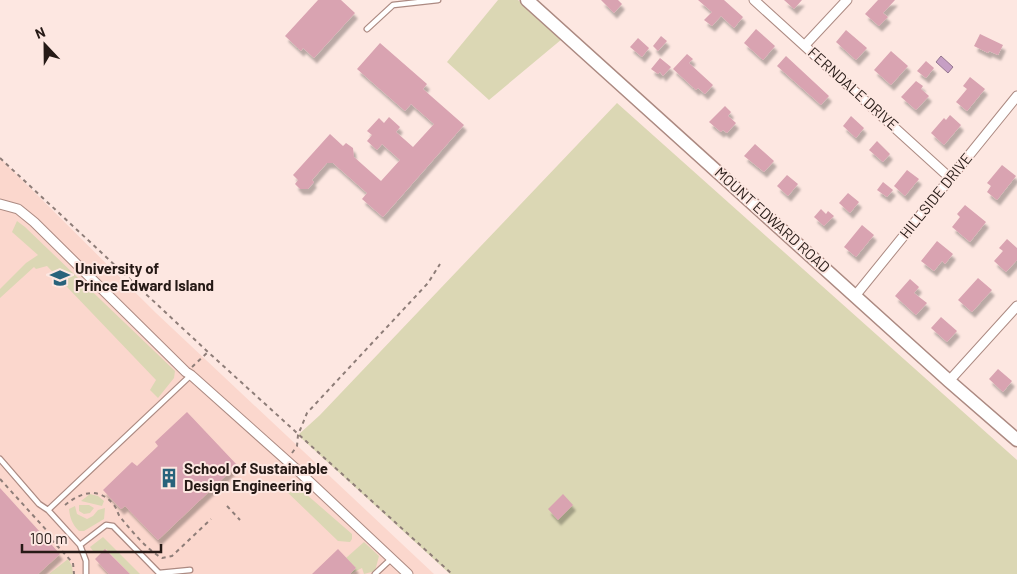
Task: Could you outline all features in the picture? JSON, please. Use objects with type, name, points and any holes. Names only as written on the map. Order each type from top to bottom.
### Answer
[{"type":"street","name":"MOUNT EDWARD ROAD","points":[[527,0],[949,381],[1017,440]]},
{"type":"street","name":"FERNDALE DRIVE","points":[[754,0],[950,178]]},
{"type":"street","points":[[805,45],[847,0]]},
{"type":"street","name":"HILLSIDE DRIVE","points":[[855,296],[1017,96]]},
{"type":"street","points":[[0,204],[18,209],[34,222],[186,372],[191,372],[408,574]]},
{"type":"street","points":[[949,381],[1017,306]]},
{"type":"lane","points":[[367,28],[393,5],[438,0]]},
{"type":"lane","points":[[48,510],[191,372]]},
{"type":"lane","points":[[0,459],[39,504],[48,510],[80,544],[86,561],[86,574]]},
{"type":"lane","points":[[80,544],[106,525],[113,526],[159,573],[190,570]]},
{"type":"lane","points":[[375,574],[391,558]]},
{"type":"path","points":[[0,158],[298,435],[452,574]]},
{"type":"path","points":[[287,462],[297,446],[298,435],[307,413],[428,283],[440,264]]},
{"type":"path","points":[[191,372],[208,352]]},
{"type":"path","points":[[0,479],[50,533],[50,538],[69,557],[74,574]]},
{"type":"path","points":[[65,505],[82,493],[93,493],[108,498],[133,531],[162,558],[172,556],[211,519]]},
{"type":"path","points":[[227,506],[240,520]]},
{"type":"shaded area","points":[[498,0],[518,0],[562,39],[489,100],[447,62]]},
{"type":"shaded area","points":[[941,56],[953,67],[948,73],[936,62]]},
{"type":"shaded area","points":[[617,103],[1017,460],[1017,574],[450,574],[298,435],[320,415]]},
{"type":"shaded area","name":"University of Prince Edward Island","points":[[0,158],[156,313],[434,574],[0,574]]},
{"type":"shaded area","points":[[17,221],[175,371],[174,378],[158,398],[150,390],[156,380],[47,266],[36,269],[34,267],[0,298],[0,289],[26,263],[38,255],[12,232]]},
{"type":"shaded area","points":[[291,481],[352,534],[350,542],[338,541],[284,489]]},
{"type":"shaded area","points":[[90,494],[98,496],[104,501],[102,506],[81,501]]},
{"type":"shaded area","points":[[79,505],[89,505],[94,508],[90,513],[84,514],[79,511]]},
{"type":"shaded area","points":[[75,506],[77,514],[87,519],[98,510],[105,508],[104,519],[84,531],[79,531],[73,523],[69,512],[69,509]]},
{"type":"shaded area","points":[[103,537],[140,574],[130,574],[106,549],[103,552],[93,551],[90,547]]},
{"type":"shaded area","points":[[364,542],[379,556],[375,571],[364,574],[362,568],[350,574],[356,568],[346,558]]},
{"type":"shaded area","points":[[68,559],[72,566],[73,574],[49,574]]},
{"type":"building","points":[[318,0],[341,0],[355,13],[314,58],[303,48],[301,51],[285,36]]},
{"type":"building","points":[[601,0],[618,0],[622,4],[614,13]]},
{"type":"building","points":[[698,0],[724,0],[743,17],[734,28],[721,16],[712,26],[704,20],[712,12]]},
{"type":"building","points":[[784,0],[802,0],[794,9]]},
{"type":"building","points":[[878,0],[895,0],[883,13],[888,17],[879,26],[865,14]]},
{"type":"building","points":[[756,29],[775,46],[763,60],[744,43]]},
{"type":"building","points":[[846,30],[867,48],[856,60],[836,42]]},
{"type":"building","points":[[980,34],[1003,45],[998,55],[989,51],[988,53],[974,46]]},
{"type":"building","points":[[661,36],[667,41],[658,51],[653,46]]},
{"type":"building","points":[[638,38],[649,48],[642,57],[630,47]]},
{"type":"building","points":[[380,43],[427,84],[423,89],[464,125],[383,217],[362,199],[367,193],[333,163],[327,163],[312,180],[314,182],[308,189],[300,189],[295,184],[298,180],[293,175],[330,134],[343,146],[346,143],[353,148],[354,157],[381,181],[400,160],[382,144],[377,150],[367,141],[372,135],[367,131],[379,118],[384,123],[389,117],[400,127],[396,132],[413,147],[434,124],[411,104],[405,111],[357,69]]},
{"type":"building","points":[[891,51],[908,66],[891,85],[874,70]]},
{"type":"building","points":[[687,54],[693,59],[689,63],[713,85],[705,94],[698,88],[696,90],[673,69]]},
{"type":"building","points":[[786,56],[829,96],[821,105],[777,66]]},
{"type":"building","points":[[660,58],[671,67],[663,76],[660,72],[658,74],[651,69]]},
{"type":"building","points":[[926,61],[934,68],[926,78],[917,71]]},
{"type":"building","points":[[970,77],[985,89],[967,111],[956,102],[967,89],[963,86]]},
{"type":"building","points":[[916,81],[923,86],[921,89],[929,96],[916,110],[901,97]]},
{"type":"building","points":[[725,106],[731,112],[728,116],[736,123],[727,133],[723,130],[721,132],[709,122]]},
{"type":"building","points":[[950,115],[961,125],[944,145],[931,133],[944,118],[946,120]]},
{"type":"building","points":[[851,116],[864,128],[856,138],[843,126]]},
{"type":"building","points":[[877,141],[890,154],[883,162],[869,150]]},
{"type":"building","points":[[755,144],[774,161],[764,172],[744,156]]},
{"type":"building","points":[[1002,165],[1016,176],[997,200],[987,192],[991,186],[987,183]]},
{"type":"building","points":[[907,170],[919,179],[905,196],[894,186]]},
{"type":"building","points":[[787,175],[798,184],[788,196],[777,186]]},
{"type":"building","points":[[883,182],[893,190],[887,197],[877,190]]},
{"type":"building","points":[[848,193],[859,202],[850,213],[839,203]]},
{"type":"building","points":[[965,205],[986,222],[970,242],[952,227],[960,217],[957,214]]},
{"type":"building","points":[[821,209],[826,214],[828,211],[834,216],[824,226],[814,217]]},
{"type":"building","points":[[862,225],[874,235],[856,257],[844,247]]},
{"type":"building","points":[[1007,239],[1017,248],[1017,260],[1006,272],[994,261],[1003,251],[999,248]]},
{"type":"building","points":[[937,241],[953,254],[945,264],[942,261],[934,271],[921,261]]},
{"type":"building","points":[[978,278],[992,290],[972,312],[958,300]]},
{"type":"building","points":[[910,279],[919,287],[914,293],[927,303],[916,315],[895,296]]},
{"type":"building","points":[[941,317],[957,331],[947,342],[931,328]]},
{"type":"building","points":[[998,369],[1012,381],[1003,392],[989,379]]},
{"type":"building","name":"School of Sustainable Design Engineering","points":[[187,412],[237,465],[158,540],[125,506],[121,509],[103,490],[132,462],[137,466],[158,446],[155,442]]},
{"type":"building","points":[[0,488],[60,554],[38,574],[0,574]]},
{"type":"building","points":[[563,494],[573,505],[558,520],[548,509]]},
{"type":"building","points":[[105,549],[130,574],[109,574],[95,559]]},
{"type":"building","points":[[338,549],[356,568],[350,574],[312,574]]},
{"type":"place","name":"University of Prince Edward Island","points":[[60,278]]},
{"type":"place","name":"School of Sustainable Design Engineering","points":[[169,478]]}]
